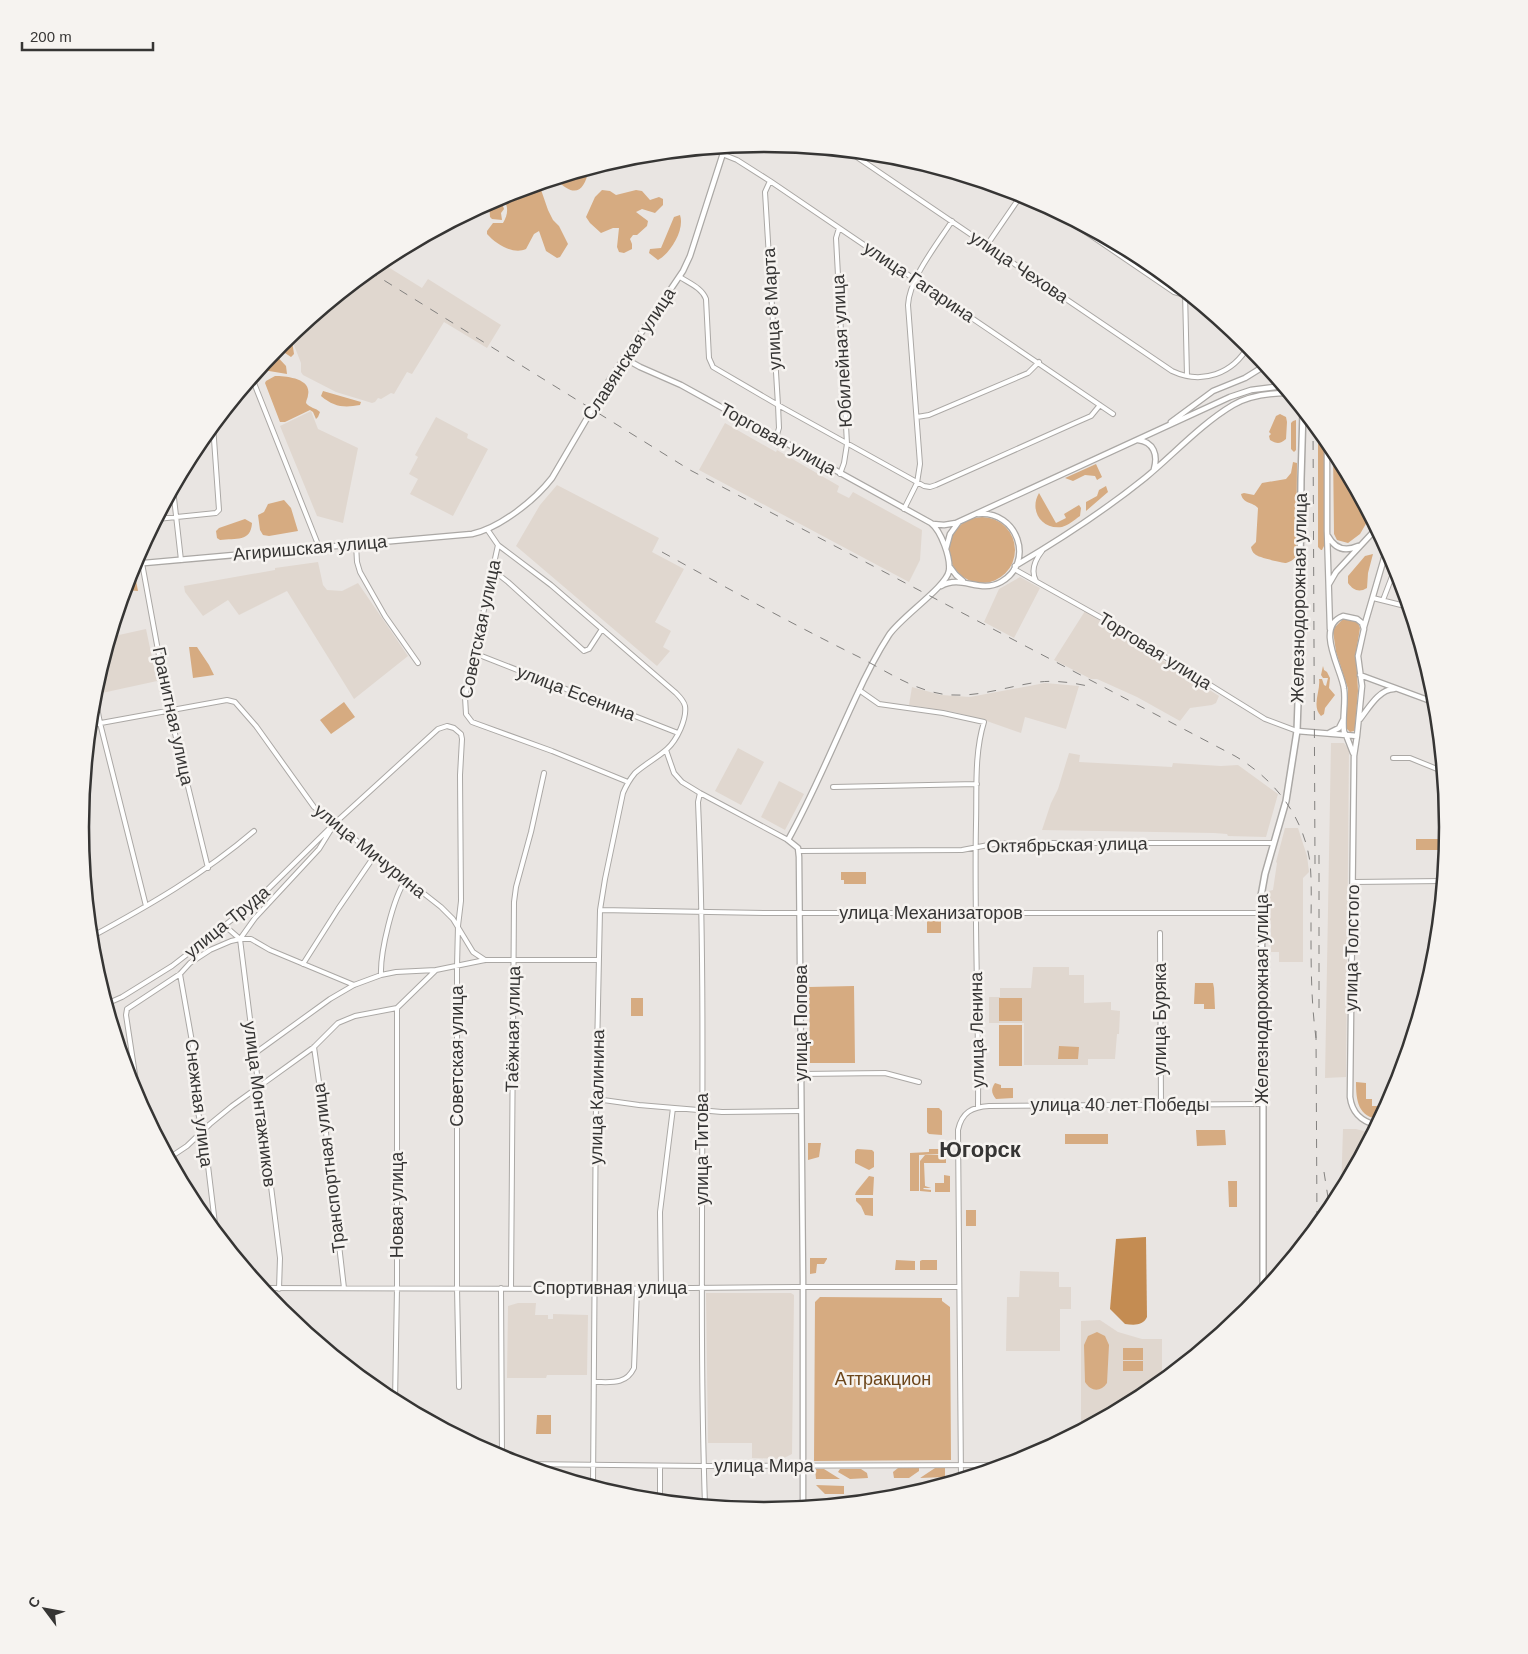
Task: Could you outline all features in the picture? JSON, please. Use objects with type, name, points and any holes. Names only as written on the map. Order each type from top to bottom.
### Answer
[{"type":"main road","name":"Железнодорожная улица","points":[[1263,1281],[1262,887],[1288,792],[1297,731],[1303,420]]},
{"type":"street","name":"улица Гагарина","points":[[722,154],[737,160],[770,181],[1113,414]]},
{"type":"street","name":"Славянская улица","points":[[487,529],[528,503],[546,485],[624,358],[680,277],[690,256],[722,154]]},
{"type":"street","name":"улица Чехова","points":[[860,159],[1165,367],[1189,377]]},
{"type":"street","name":"улица 8 Марта","points":[[770,181],[766,192],[779,428],[776,438]]},
{"type":"street","points":[[987,245],[1017,201]]},
{"type":"street","points":[[904,508],[917,483],[920,456],[908,305],[909,294],[915,279],[952,221]]},
{"type":"street","name":"Юбилейная улица","points":[[839,228],[836,238],[847,444],[844,464],[840,474]]},
{"type":"street","points":[[1095,238],[1177,293]]},
{"type":"street","points":[[680,277],[705,295],[709,358],[713,367],[847,444],[917,483],[928,487],[936,486],[1091,416],[1100,406]]},
{"type":"street","points":[[1185,299],[1189,377],[1208,377],[1223,371],[1236,362],[1243,352]]},
{"type":"street","name":"Торговая улица","points":[[624,358],[681,385],[931,523]]},
{"type":"street","points":[[917,417],[930,415],[1028,373],[1039,362]]},
{"type":"street","points":[[1164,428],[1200,399],[1259,369]]},
{"type":"street","points":[[254,384],[320,547]]},
{"type":"street","points":[[931,523],[944,525],[963,519],[1244,392],[1276,387]]},
{"type":"street","points":[[788,840],[859,690],[884,643],[904,616],[937,589],[952,581],[984,586],[1004,580],[1015,567],[1084,524],[1154,471],[1200,429],[1234,404],[1252,397],[1282,394]]},
{"type":"street","points":[[163,519],[216,513],[220,507],[214,436]]},
{"type":"street","points":[[1137,440],[1147,442],[1155,451],[1154,471]]},
{"type":"street","points":[[1325,734],[1336,730],[1341,725],[1345,691],[1333,655],[1330,633],[1326,531],[1327,455]]},
{"type":"street","points":[[174,498],[181,560]]},
{"type":"street","points":[[971,515],[992,515],[1010,526],[1016,535],[1019,546],[1015,567]]},
{"type":"street","points":[[946,553],[950,534],[963,519]]},
{"type":"street","points":[[931,523],[940,532],[948,562],[948,575],[937,589]]},
{"type":"street","name":"Агиришская улица","points":[[143,563],[472,534],[487,529]]},
{"type":"street","name":"улица Калинина","points":[[487,529],[498,545],[545,580],[602,629],[682,700],[685,706],[685,714],[678,733],[666,750],[636,772],[628,782],[620,802],[600,910],[596,1099],[593,1480]]},
{"type":"street","points":[[1326,531],[1331,541],[1341,549],[1352,549],[1367,540]]},
{"type":"street","points":[[1328,592],[1329,584],[1336,572],[1372,533]]},
{"type":"street","points":[[356,544],[357,562],[360,572],[388,622],[418,663]]},
{"type":"street","name":"Советская улица","points":[[498,545],[465,697],[466,714],[472,722],[552,751],[628,782]]},
{"type":"street","points":[[1036,581],[1033,575],[1033,566],[1043,549]]},
{"type":"street","points":[[1354,756],[1360,719],[1362,686],[1358,656],[1384,559]]},
{"type":"street","points":[[948,562],[956,575],[969,584]]},
{"type":"street","name":"Торговая улица","points":[[1015,567],[1107,621],[1265,719],[1297,731]]},
{"type":"street","name":"Гранитная улица","points":[[140,570],[169,710],[208,868]]},
{"type":"street","points":[[492,572],[508,582],[584,651],[589,650],[602,629]]},
{"type":"street","points":[[1382,600],[1391,578]]},
{"type":"street","points":[[1373,598],[1401,606]]},
{"type":"street","points":[[1330,633],[1335,621],[1343,616],[1357,619],[1364,628]]},
{"type":"street","name":"улица Есенина","points":[[474,653],[678,733]]},
{"type":"street","points":[[1360,675],[1427,700]]},
{"type":"street","points":[[1360,719],[1384,691],[1398,689]]},
{"type":"street","name":"улица Ленина","points":[[859,690],[879,704],[944,713],[984,722],[980,739],[977,784],[975,912],[978,1107],[966,1113],[958,1130],[961,1472]]},
{"type":"street","name":"улица Мичурина","points":[[169,710],[232,700],[237,703],[256,726],[309,802],[441,907],[458,926],[473,952],[485,960]]},
{"type":"street","points":[[100,723],[169,710]]},
{"type":"street","points":[[99,716],[146,906]]},
{"type":"street","points":[[1343,719],[1346,735],[1354,756]]},
{"type":"street","name":"улица Труда","points":[[112,1001],[172,966],[225,926],[256,901],[335,823],[438,729],[447,726],[454,728]]},
{"type":"street","name":"Советская улица","points":[[454,728],[461,734],[462,739],[460,775],[461,900],[457,966],[457,1288],[459,1387]]},
{"type":"street","points":[[1297,731],[1357,736]]},
{"type":"street","points":[[666,750],[672,769],[678,777],[700,794],[788,840],[798,850]]},
{"type":"street","name":"улица Толстого","points":[[1354,756],[1350,1097],[1355,1114],[1371,1123]]},
{"type":"street","points":[[1394,758],[1410,758],[1436,768]]},
{"type":"street","name":"Таёжная улица","points":[[510,1288],[514,902],[544,773]]},
{"type":"street","points":[[833,787],[977,784]]},
{"type":"street","name":"улица Титова","points":[[700,794],[698,802],[702,912],[702,1287],[705,1499]]},
{"type":"street","name":"улица Труда","points":[[134,1069],[126,1015],[127,1009],[180,974],[190,963],[210,950],[240,939],[255,918],[319,849],[335,823]]},
{"type":"street","name":"улица Попова","points":[[794,830],[794,839],[798,850],[800,913],[803,1501]]},
{"type":"street","points":[[98,932],[146,906],[208,868],[254,831]]},
{"type":"street","name":"Октябрьская улица","points":[[798,850],[962,850],[999,843],[1274,843]]},
{"type":"street","points":[[304,964],[338,909],[375,855]]},
{"type":"street","points":[[381,975],[382,958],[396,896],[406,879]]},
{"type":"street","points":[[1353,882],[1437,881]]},
{"type":"street","name":"улица Механизаторов","points":[[600,910],[800,913],[1261,913]]},
{"type":"street","points":[[225,926],[240,939],[251,939],[270,950],[354,985]]},
{"type":"street","name":"улица Буряка","points":[[1160,934],[1161,1105]]},
{"type":"street","name":"улица Монтажников","points":[[240,939],[280,1266],[279,1288]]},
{"type":"street","points":[[254,1054],[330,999],[354,985],[381,975],[406,971],[436,970],[485,960],[599,960]]},
{"type":"street","points":[[174,1155],[187,1146],[232,1106],[314,1047],[332,1028],[346,1019],[396,1008],[436,970]]},
{"type":"street","name":"Снежная улица","points":[[180,974],[197,1070],[198,1112],[214,1218]]},
{"type":"street","name":"Новая улица","points":[[395,1392],[397,1288],[396,1008]]},
{"type":"street","name":"Транспортная улица","points":[[314,1047],[326,1124],[344,1288]]},
{"type":"street","points":[[801,1074],[885,1073],[919,1082]]},
{"type":"street","points":[[596,1099],[639,1105],[722,1112],[801,1111]]},
{"type":"street","name":"улица 40 лет Победы","points":[[978,1107],[1262,1104]]},
{"type":"street","points":[[661,1288],[660,1212],[673,1108]]},
{"type":"street","name":"Спортивная улица","points":[[272,1288],[959,1287]]},
{"type":"street","points":[[501,1288],[502,1449]]},
{"type":"street","points":[[595,1382],[619,1382],[626,1379],[634,1368],[637,1288]]},
{"type":"street","name":"улица Мира","points":[[543,1465],[984,1465]]},
{"type":"street","points":[[660,1466],[660,1493]]},
{"type":"shaded area","points":[[388,267],[422,288],[428,279],[501,325],[487,348],[444,322],[412,374],[407,372],[394,394],[391,393],[381,399],[378,398],[372,403],[336,392],[303,375],[301,363],[293,344],[319,319],[353,291]]},
{"type":"shaded area","points":[[311,411],[318,429],[358,448],[343,523],[317,516],[280,426]]},
{"type":"shaded area","points":[[436,417],[468,434],[467,438],[488,449],[453,516],[410,494],[418,479],[409,474],[418,457],[415,455]]},
{"type":"shaded area","points":[[725,423],[776,452],[777,450],[839,486],[837,492],[849,498],[853,492],[922,530],[920,560],[909,582],[699,470]]},
{"type":"shaded area","points":[[557,485],[659,538],[652,552],[684,569],[655,622],[671,631],[663,647],[670,651],[657,666],[516,546],[540,505]]},
{"type":"shaded area","points":[[318,562],[323,585],[327,590],[342,591],[358,583],[408,656],[354,699],[287,591],[239,615],[228,600],[203,616],[185,592],[184,586],[275,570],[275,568]]},
{"type":"shaded area","points":[[1020,577],[1040,588],[1014,638],[984,622],[999,589]]},
{"type":"shaded area","points":[[1085,611],[1219,696],[1216,703],[1190,708],[1180,721],[1137,697],[1097,679],[1091,679],[1054,660]]},
{"type":"shaded area","points":[[146,629],[157,681],[102,693],[117,635]]},
{"type":"shaded area","points":[[1045,683],[1079,686],[1066,729],[1025,717],[1021,733],[954,712],[909,705],[912,687],[941,695],[970,697]]},
{"type":"shaded area","points":[[1331,743],[1344,743],[1349,750],[1346,1077],[1325,1078]]},
{"type":"shaded area","points":[[738,748],[764,762],[741,805],[715,791]]},
{"type":"shaded area","points":[[1069,753],[1080,755],[1079,762],[1172,767],[1173,763],[1221,766],[1238,765],[1278,794],[1266,837],[1228,836],[1227,834],[1214,833],[1042,830],[1058,789]]},
{"type":"shaded area","points":[[779,781],[804,794],[785,830],[761,817]]},
{"type":"shaded area","points":[[1285,828],[1298,828],[1307,856],[1309,872],[1303,878],[1303,962],[1279,962],[1279,952],[1271,952],[1271,924],[1268,923],[1269,891],[1273,890],[1276,862]]},
{"type":"shaded area","points":[[1033,967],[1069,967],[1069,975],[1084,975],[1084,1003],[1111,1002],[1111,1010],[1120,1011],[1115,1059],[1088,1059],[1088,1065],[1024,1065],[1024,1023],[989,1023],[989,997],[1000,997],[1000,988],[1031,988]]},
{"type":"shaded area","points":[[1343,1129],[1367,1132],[1349,1165],[1341,1177]]},
{"type":"shaded area","points":[[1146,1237],[1147,1317],[1143,1322],[1135,1325],[1125,1324],[1110,1309],[1116,1239]]},
{"type":"shaded area","points":[[1020,1271],[1059,1272],[1059,1287],[1071,1287],[1071,1309],[1060,1309],[1060,1351],[1006,1351],[1007,1297],[1019,1297]]},
{"type":"shaded area","points":[[706,1293],[791,1293],[794,1295],[792,1454],[782,1459],[752,1458],[752,1443],[708,1443]]},
{"type":"shaded area","points":[[518,1303],[536,1303],[535,1315],[548,1315],[548,1319],[553,1319],[553,1314],[588,1315],[587,1375],[507,1378],[508,1306]]},
{"type":"shaded area","points":[[1100,1320],[1118,1332],[1142,1339],[1162,1339],[1162,1372],[1102,1412],[1081,1423],[1081,1321]]},
{"type":"green space","points":[[587,176],[581,188],[577,190],[573,191],[561,184]]},
{"type":"green space","points":[[541,190],[548,210],[568,244],[560,257],[557,258],[546,251],[539,231],[534,234],[526,249],[516,251],[505,248],[487,234],[493,223],[503,223],[507,211],[506,203]]},
{"type":"green space","points":[[602,190],[610,191],[616,195],[636,190],[642,191],[650,200],[659,197],[663,199],[663,205],[655,213],[642,209],[636,212],[648,221],[647,226],[637,235],[633,235],[630,239],[632,249],[624,253],[619,252],[617,247],[619,228],[613,228],[601,233],[586,217],[595,197]]},
{"type":"green space","points":[[503,205],[504,209],[501,213],[502,220],[490,217],[490,210]]},
{"type":"green space","points":[[680,215],[679,234],[668,252],[658,260],[649,253],[650,249],[661,248],[674,217]]},
{"type":"green space","points":[[293,345],[294,354],[291,357],[284,353]]},
{"type":"green space","points":[[279,358],[286,366],[287,374],[267,371]]},
{"type":"green space","points":[[275,376],[297,379],[306,385],[308,396],[306,403],[320,412],[316,419],[310,410],[285,422],[280,422],[265,383]]},
{"type":"green space","points":[[323,391],[361,402],[360,405],[344,406],[335,404],[321,396]]},
{"type":"green space","points":[[1280,414],[1286,417],[1286,439],[1277,443],[1270,440],[1269,436],[1271,434],[1269,432],[1276,416]]},
{"type":"green space","points":[[1296,420],[1296,450],[1294,452],[1291,449],[1291,423]]},
{"type":"green space","points":[[1318,442],[1324,451],[1324,546],[1322,550],[1318,547]]},
{"type":"green space","points":[[1293,462],[1297,463],[1296,557],[1286,563],[1260,557],[1253,552],[1251,547],[1256,542],[1258,508],[1244,500],[1241,494],[1254,495],[1262,483],[1286,479],[1291,473]]},
{"type":"green space","points":[[1096,464],[1102,477],[1097,480],[1095,476],[1085,475],[1073,481],[1065,478]]},
{"type":"green space","points":[[1333,465],[1367,522],[1360,534],[1348,543],[1337,540],[1334,534]]},
{"type":"green space","points":[[1106,486],[1108,492],[1086,511],[1086,502],[1097,496],[1099,490]]},
{"type":"green space","points":[[1039,493],[1056,523],[1066,518],[1064,514],[1079,505],[1081,508],[1080,516],[1062,527],[1048,525],[1039,518],[1036,512],[1036,499]]},
{"type":"green space","points":[[284,500],[291,508],[298,531],[269,536],[263,535],[260,530],[258,515],[264,512],[268,504]]},
{"type":"green space","points":[[982,517],[994,520],[1005,527],[1012,538],[1015,550],[1012,562],[1005,573],[994,580],[982,583],[970,580],[959,573],[952,562],[949,550],[952,538],[959,527],[970,520]]},
{"type":"green space","points":[[245,519],[252,523],[251,529],[246,536],[237,539],[220,540],[217,538],[216,531],[219,528]]},
{"type":"green space","points":[[1373,554],[1368,573],[1367,588],[1361,590],[1354,589],[1348,583],[1348,576],[1365,556]]},
{"type":"green space","points":[[136,580],[138,591],[132,591]]},
{"type":"green space","points":[[1343,619],[1354,620],[1360,628],[1356,653],[1358,691],[1355,728],[1354,731],[1350,732],[1346,728],[1348,689],[1336,652],[1333,631]]},
{"type":"green space","points":[[189,647],[197,647],[214,675],[193,678]]},
{"type":"green space","points":[[1323,666],[1330,678],[1329,688],[1335,695],[1321,716],[1316,703],[1319,679],[1322,679],[1326,686],[1328,678],[1323,678],[1321,675]]},
{"type":"green space","points":[[344,702],[355,717],[331,734],[320,720]]},
{"type":"green space","points":[[1416,839],[1439,839],[1438,850],[1416,850]]},
{"type":"green space","points":[[841,872],[866,872],[866,884],[844,884],[844,880],[841,880]]},
{"type":"green space","points":[[941,920],[941,933],[927,933],[927,921]]},
{"type":"green space","points":[[1195,983],[1213,983],[1215,1009],[1204,1009],[1204,1004],[1194,1004]]},
{"type":"green space","points":[[854,986],[855,1063],[810,1063],[809,987]]},
{"type":"green space","points":[[631,998],[643,998],[643,1016],[631,1016]]},
{"type":"green space","points":[[999,998],[1022,998],[1022,1021],[999,1021]]},
{"type":"green space","points":[[999,1025],[1022,1025],[1022,1066],[999,1066]]},
{"type":"green space","points":[[1059,1046],[1079,1047],[1078,1059],[1058,1059]]},
{"type":"green space","points":[[1356,1082],[1366,1083],[1366,1099],[1372,1099],[1372,1106],[1379,1106],[1373,1118],[1363,1112],[1357,1095]]},
{"type":"green space","points":[[995,1083],[1001,1085],[1001,1088],[1013,1088],[1013,1098],[996,1099],[992,1091]]},
{"type":"green space","points":[[927,1108],[939,1108],[942,1111],[942,1135],[929,1134],[927,1132]]},
{"type":"green space","points":[[1196,1130],[1225,1130],[1226,1145],[1197,1146]]},
{"type":"green space","points":[[1065,1134],[1108,1134],[1108,1144],[1065,1144]]},
{"type":"green space","points":[[808,1143],[821,1143],[819,1157],[808,1160]]},
{"type":"green space","points":[[857,1149],[872,1150],[874,1152],[874,1167],[869,1170],[855,1163],[855,1151]]},
{"type":"green space","points":[[929,1149],[941,1149],[941,1154],[919,1155],[919,1191],[910,1191],[910,1153],[929,1152]]},
{"type":"green space","points":[[925,1155],[943,1155],[943,1158],[946,1158],[946,1163],[924,1163],[925,1186],[931,1188],[923,1189],[931,1190],[931,1192],[920,1191],[920,1161]]},
{"type":"green space","points":[[944,1175],[950,1176],[950,1192],[935,1192],[935,1183],[944,1183]]},
{"type":"green space","points":[[869,1176],[874,1177],[873,1195],[855,1195],[856,1192]]},
{"type":"green space","points":[[1228,1181],[1237,1181],[1237,1207],[1229,1207]]},
{"type":"green space","points":[[856,1198],[873,1198],[873,1216],[865,1215]]},
{"type":"green space","points":[[966,1210],[976,1210],[976,1226],[966,1226]]},
{"type":"green space","points":[[810,1258],[827,1259],[824,1264],[817,1264],[816,1273],[810,1274]]},
{"type":"green space","points":[[896,1260],[915,1261],[915,1270],[895,1270]]},
{"type":"green space","points":[[937,1260],[937,1270],[920,1270],[920,1261]]},
{"type":"green space","name":"Аттракцион","points":[[820,1297],[942,1298],[942,1301],[950,1307],[951,1460],[814,1461],[815,1302]]},
{"type":"green space","points":[[1097,1332],[1105,1336],[1109,1345],[1107,1383],[1102,1388],[1096,1390],[1090,1388],[1085,1382],[1084,1345],[1088,1336]]},
{"type":"green space","points":[[1123,1348],[1143,1348],[1143,1360],[1123,1360]]},
{"type":"green space","points":[[1123,1361],[1143,1361],[1143,1371],[1123,1371]]},
{"type":"green space","points":[[537,1415],[551,1415],[551,1434],[536,1434]]},
{"type":"green space","points":[[898,1468],[919,1468],[919,1471],[909,1478],[894,1478],[893,1472]]},
{"type":"green space","points":[[935,1468],[945,1468],[945,1477],[920,1478]]},
{"type":"green space","points":[[815,1469],[824,1469],[840,1479],[816,1479]]},
{"type":"green space","points":[[840,1469],[861,1469],[867,1473],[868,1478],[850,1479],[838,1472]]},
{"type":"green space","points":[[816,1485],[844,1486],[844,1494],[825,1494]]},
{"type":"railway","points":[[376,275],[690,470],[1249,765],[1274,787],[1285,800],[1301,829],[1306,845],[1310,862],[1312,982],[1316,1038]]},
{"type":"railway","points":[[1313,435],[1315,864]]},
{"type":"railway","points":[[662,552],[899,679],[931,692],[967,695],[1046,681],[1066,682],[1092,687]]},
{"type":"railway","points":[[1319,855],[1319,1015]]},
{"type":"railway","points":[[1316,1031],[1317,1214]]},
{"type":"railway","points":[[1324,1172],[1328,1197]]},
{"type":"district","name":"Югорск","points":[[980,1149]]}]
